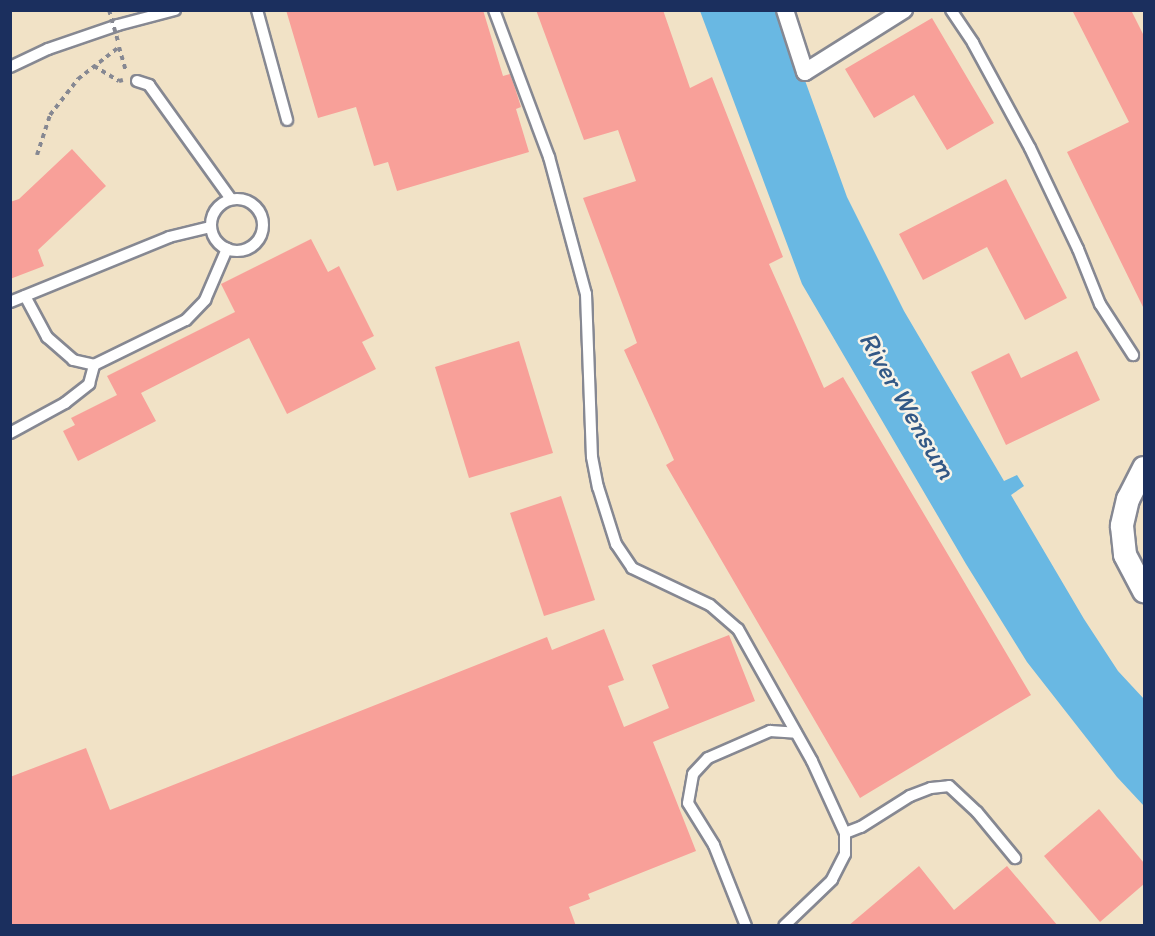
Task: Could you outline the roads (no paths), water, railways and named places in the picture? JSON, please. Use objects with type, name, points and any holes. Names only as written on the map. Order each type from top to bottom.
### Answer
[{"type":"street","points":[[785,10],[805,72],[904,10]]},
{"type":"street","points":[[1144,468],[1128,499],[1122,526],[1125,555],[1144,591]]},
{"type":"lane","points":[[10,67],[58,45],[118,25],[175,10]]},
{"type":"lane","points":[[257,10],[287,120]]},
{"type":"lane","points":[[494,10],[549,157],[586,294],[592,457],[598,487],[616,544],[632,568],[710,605],[738,629],[838,814],[845,833],[845,854],[832,880],[784,926]]},
{"type":"lane","points":[[951,10],[973,43],[1030,148],[1078,249],[1100,304],[1133,355]]},
{"type":"lane","points":[[137,81],[149,85],[231,199]]},
{"type":"lane","points":[[231,199],[243,199],[258,210],[262,221],[262,232],[257,242],[248,249],[227,249],[215,240],[210,227],[212,215],[219,205],[231,199]]},
{"type":"lane","points":[[10,303],[169,237],[210,227]]},
{"type":"lane","points":[[25,296],[47,337],[73,360],[94,365],[186,320],[205,300],[227,249]]},
{"type":"lane","points":[[10,433],[65,403],[89,384],[94,365]]},
{"type":"lane","points":[[746,926],[714,845],[688,803],[693,774],[708,758],[770,731],[795,733]]},
{"type":"lane","points":[[845,833],[861,827],[910,796],[931,788],[949,786],[976,812],[1015,858]]},
{"type":"water","name":"River Wensum","points":[[700,11],[780,11],[847,197],[904,311],[1004,481],[1017,475],[1024,486],[1011,495],[1084,619],[1118,671],[1144,699],[1144,806],[1117,777],[1027,662],[966,564],[802,284]]}]
